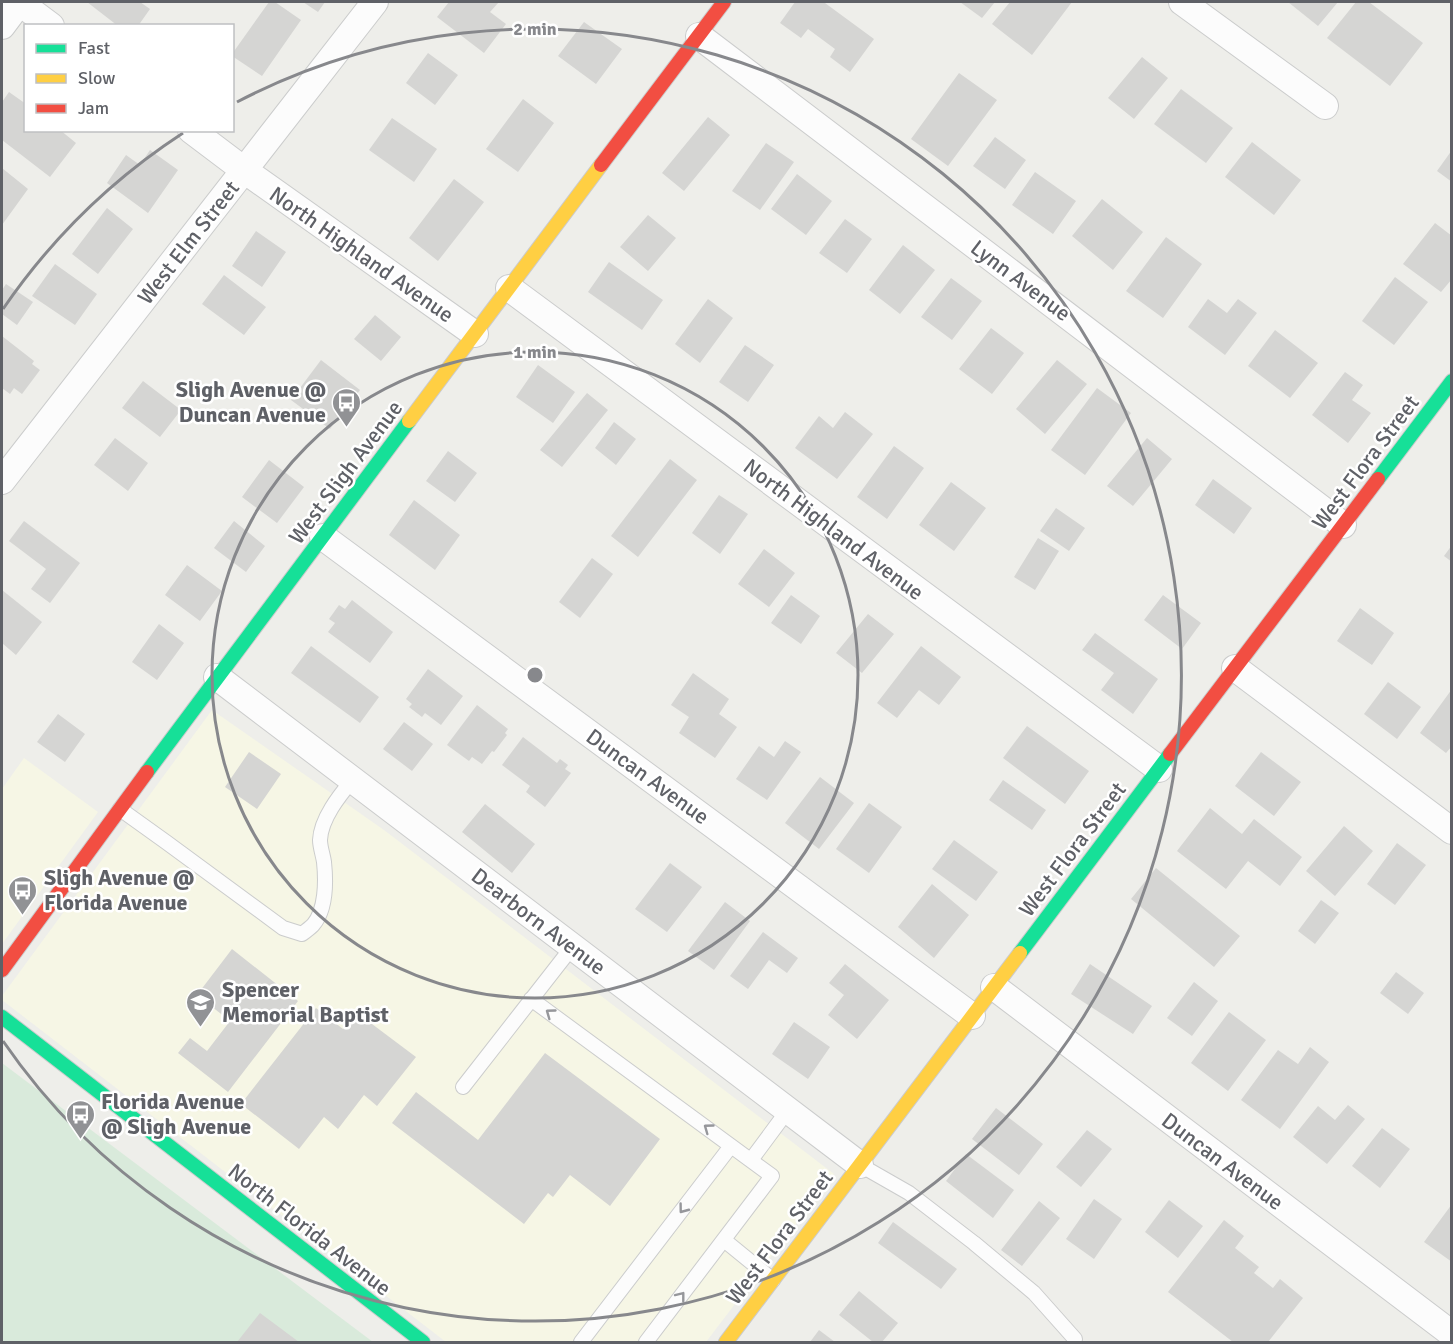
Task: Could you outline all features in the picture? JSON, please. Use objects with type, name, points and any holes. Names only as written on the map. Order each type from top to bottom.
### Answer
[{"type":"main road","name":"West Sligh Avenue","points":[[2,970],[217,677],[724,2]]},
{"type":"main road","name":"West Flora Street","points":[[726,1342],[1452,381]]},
{"type":"main road","name":"North Florida Avenue","points":[[2,1017],[423,1342]]},
{"type":"street","points":[[2,26],[19,2],[48,24]]},
{"type":"street","name":"West Elm Street","points":[[2,481],[375,2]]},
{"type":"street","points":[[1182,2],[1325,106]]},
{"type":"street","name":"Lynn Avenue","points":[[699,36],[1343,525]]},
{"type":"street","name":"North Highland Avenue","points":[[194,132],[475,333]]},
{"type":"street","name":"North Highland Avenue","points":[[510,288],[1159,769]]},
{"type":"street","name":"Duncan Avenue","points":[[323,537],[972,1016]]},
{"type":"street","points":[[1235,668],[1452,831]]},
{"type":"street","name":"Dearborn Avenue","points":[[217,677],[860,1165]]},
{"type":"street","name":"Duncan Avenue","points":[[994,987],[1452,1334]]},
{"type":"lane","points":[[120,809],[283,928],[303,934],[314,924],[322,904],[326,883],[320,840],[324,824],[334,804],[353,779]]},
{"type":"lane","points":[[463,1087],[573,946]]},
{"type":"lane","points":[[531,999],[772,1176],[646,1342]]},
{"type":"lane","points":[[751,1160],[788,1110]]},
{"type":"lane","points":[[581,1342],[731,1146]]},
{"type":"lane","points":[[860,1165],[909,1193],[974,1243],[1034,1293],[1075,1339]]},
{"type":"lane","points":[[724,1240],[773,1280]]},
{"type":"shaded area","points":[[212,710],[384,830],[834,1174],[706,1342],[446,1342],[2,1000],[2,996]]},
{"type":"shaded area","points":[[24,758],[98,812],[2,944],[2,789]]},
{"type":"shaded area","points":[[2,1063],[373,1342],[2,1342]]},
{"type":"building","points":[[87,2],[140,2],[150,9],[139,24],[115,24]]},
{"type":"building","points":[[269,2],[275,2],[301,20],[262,76],[234,57],[234,51]]},
{"type":"building","points":[[303,2],[325,2],[318,12]]},
{"type":"building","points":[[449,2],[499,2],[490,12],[506,24],[484,53],[437,17]]},
{"type":"building","points":[[795,2],[826,2],[874,39],[850,72],[830,57],[835,49],[808,29],[801,38],[780,23]]},
{"type":"building","points":[[960,2],[995,2],[982,18]]},
{"type":"building","points":[[1010,2],[1072,2],[1032,55],[992,24]]},
{"type":"building","points":[[1288,2],[1338,2],[1318,26]]},
{"type":"building","points":[[1356,2],[1369,2],[1423,43],[1390,86],[1327,38]]},
{"type":"building","points":[[584,22],[622,49],[596,84],[558,56]]},
{"type":"building","points":[[428,53],[458,75],[435,105],[406,83]]},
{"type":"building","points":[[1142,57],[1168,78],[1134,119],[1108,98]]},
{"type":"building","points":[[959,73],[997,100],[948,166],[911,139]]},
{"type":"building","points":[[1181,89],[1233,128],[1206,163],[1154,124]]},
{"type":"building","points":[[9,92],[24,103],[24,132],[62,132],[76,143],[50,177],[2,140],[2,102]]},
{"type":"building","points":[[523,99],[554,123],[518,172],[486,149]]},
{"type":"building","points":[[708,117],[730,135],[684,191],[662,173]]},
{"type":"building","points":[[392,118],[437,149],[414,182],[369,150]]},
{"type":"building","points":[[995,137],[1026,160],[1005,189],[973,166]]},
{"type":"building","points":[[1252,142],[1301,180],[1274,215],[1225,177]]},
{"type":"building","points":[[766,143],[794,162],[760,210],[732,191]]},
{"type":"building","points":[[150,150],[178,170],[148,213],[107,183],[126,155],[140,165]]},
{"type":"building","points":[[1452,150],[1452,182],[1437,171]]},
{"type":"building","points":[[2,168],[28,189],[2,225]]},
{"type":"building","points":[[1035,172],[1076,201],[1053,234],[1012,205]]},
{"type":"building","points":[[797,174],[832,201],[806,235],[771,209]]},
{"type":"building","points":[[454,179],[484,202],[438,261],[409,238]]},
{"type":"building","points":[[1102,199],[1143,232],[1113,270],[1072,236]]},
{"type":"building","points":[[107,208],[133,229],[98,274],[72,254]]},
{"type":"building","points":[[648,215],[676,238],[648,271],[620,247]]},
{"type":"building","points":[[845,219],[872,239],[847,273],[819,253]]},
{"type":"building","points":[[1435,223],[1452,236],[1452,279],[1441,292],[1403,264]]},
{"type":"building","points":[[256,231],[286,252],[262,287],[232,266]]},
{"type":"building","points":[[1166,237],[1202,264],[1163,318],[1126,291]]},
{"type":"building","points":[[903,245],[935,270],[900,314],[869,290]]},
{"type":"building","points":[[609,262],[663,300],[642,330],[588,292]]},
{"type":"building","points":[[55,264],[97,294],[75,325],[32,296]]},
{"type":"building","points":[[224,275],[266,307],[244,335],[202,304]]},
{"type":"building","points":[[1395,277],[1428,302],[1394,345],[1362,321]]},
{"type":"building","points":[[951,278],[982,301],[952,340],[921,317]]},
{"type":"building","points":[[6,284],[33,302],[17,325],[2,314],[2,290]]},
{"type":"building","points":[[708,299],[733,318],[700,363],[675,344]]},
{"type":"building","points":[[1208,299],[1227,313],[1238,299],[1257,313],[1225,355],[1188,327]]},
{"type":"building","points":[[375,315],[401,337],[381,361],[354,339]]},
{"type":"building","points":[[991,328],[1024,353],[992,394],[959,369]]},
{"type":"building","points":[[1275,330],[1318,363],[1290,398],[1248,366]]},
{"type":"building","points":[[2,336],[34,361],[32,364],[40,370],[22,394],[14,388],[10,394],[2,388]]},
{"type":"building","points":[[745,345],[774,365],[748,402],[719,382]]},
{"type":"building","points":[[321,360],[360,390],[330,429],[291,400]]},
{"type":"building","points":[[1057,360],[1087,384],[1045,434],[1016,409]]},
{"type":"building","points":[[538,365],[575,392],[553,423],[516,397]]},
{"type":"building","points":[[1345,372],[1363,385],[1352,400],[1371,413],[1348,443],[1312,415]]},
{"type":"building","points":[[143,381],[181,410],[160,437],[122,408]]},
{"type":"building","points":[[1097,388],[1131,413],[1085,475],[1051,450]]},
{"type":"building","points":[[587,393],[608,410],[562,467],[540,450]]},
{"type":"building","points":[[845,412],[873,434],[837,479],[795,448],[819,416],[833,428]]},
{"type":"building","points":[[614,422],[636,439],[616,465],[595,448]]},
{"type":"building","points":[[115,438],[148,463],[128,491],[94,465]]},
{"type":"building","points":[[1147,438],[1172,459],[1133,506],[1107,486]]},
{"type":"building","points":[[894,446],[924,468],[887,519],[857,497]]},
{"type":"building","points":[[448,451],[477,473],[455,502],[426,481]]},
{"type":"building","points":[[670,459],[697,480],[638,557],[611,536]]},
{"type":"building","points":[[269,460],[304,487],[277,523],[242,497]]},
{"type":"building","points":[[1213,479],[1252,508],[1234,534],[1195,505]]},
{"type":"building","points":[[951,482],[986,508],[954,551],[919,525]]},
{"type":"building","points":[[719,495],[748,514],[720,554],[692,533]]},
{"type":"building","points":[[414,500],[460,535],[435,570],[389,535]]},
{"type":"building","points":[[1056,508],[1085,528],[1069,551],[1040,531]]},
{"type":"building","points":[[24,521],[80,563],[50,603],[31,589],[46,569],[9,541]]},
{"type":"building","points":[[234,521],[265,546],[246,572],[214,548]]},
{"type":"building","points":[[1038,538],[1059,551],[1035,590],[1014,577]]},
{"type":"building","points":[[1452,545],[1452,562],[1444,556]]},
{"type":"building","points":[[764,549],[795,573],[769,607],[738,584]]},
{"type":"building","points":[[592,558],[613,574],[580,618],[559,602]]},
{"type":"building","points":[[187,565],[222,591],[200,621],[165,595]]},
{"type":"building","points":[[2,590],[42,622],[16,655],[2,643]]},
{"type":"building","points":[[791,595],[820,616],[801,644],[771,623]]},
{"type":"building","points":[[1163,595],[1201,623],[1182,649],[1144,620]]},
{"type":"building","points":[[352,600],[393,632],[370,663],[328,632],[335,623],[329,619],[339,605],[345,609]]},
{"type":"building","points":[[1360,608],[1394,633],[1372,665],[1337,641]]},
{"type":"building","points":[[868,614],[894,634],[862,673],[836,653]]},
{"type":"building","points":[[159,624],[184,643],[157,680],[132,662]]},
{"type":"building","points":[[1095,633],[1158,679],[1133,714],[1101,690],[1114,673],[1082,650]]},
{"type":"building","points":[[311,646],[379,697],[360,723],[291,673]]},
{"type":"building","points":[[921,646],[961,677],[939,705],[919,690],[897,718],[877,703]]},
{"type":"building","points":[[428,669],[463,696],[441,725],[425,713],[422,717],[409,707],[412,704],[406,699]]},
{"type":"building","points":[[693,673],[729,699],[719,714],[737,727],[715,758],[679,733],[689,717],[671,705]]},
{"type":"building","points":[[1388,682],[1421,707],[1397,739],[1364,714]]},
{"type":"building","points":[[1452,689],[1452,746],[1446,753],[1420,733]]},
{"type":"building","points":[[477,705],[508,729],[505,733],[507,735],[482,764],[472,757],[469,761],[447,745]]},
{"type":"building","points":[[58,714],[85,734],[65,762],[37,742]]},
{"type":"building","points":[[404,722],[433,744],[412,771],[383,749]]},
{"type":"building","points":[[1027,726],[1089,771],[1065,804],[1003,758]]},
{"type":"building","points":[[523,737],[557,763],[560,759],[568,765],[565,769],[571,773],[545,807],[526,792],[530,786],[502,765]]},
{"type":"building","points":[[785,741],[801,752],[767,800],[736,779],[759,746],[774,757]]},
{"type":"building","points":[[249,752],[281,774],[257,809],[225,787]]},
{"type":"building","points":[[1261,752],[1301,782],[1274,816],[1235,786]]},
{"type":"building","points":[[820,777],[854,803],[819,849],[785,823]]},
{"type":"building","points":[[1003,780],[1046,810],[1032,830],[989,800]]},
{"type":"building","points":[[869,803],[902,827],[869,873],[836,849]]},
{"type":"building","points":[[485,804],[535,844],[512,873],[462,832]]},
{"type":"building","points":[[1210,808],[1242,834],[1254,819],[1302,857],[1280,886],[1248,861],[1226,889],[1177,851]]},
{"type":"building","points":[[1344,826],[1373,851],[1335,896],[1306,871]]},
{"type":"building","points":[[954,840],[998,872],[976,901],[932,869]]},
{"type":"building","points":[[1397,843],[1426,865],[1395,905],[1367,884]]},
{"type":"building","points":[[670,863],[702,887],[667,932],[635,909]]},
{"type":"building","points":[[1156,868],[1240,936],[1214,967],[1131,899]]},
{"type":"building","points":[[932,884],[969,915],[934,958],[898,927]]},
{"type":"building","points":[[1321,900],[1339,913],[1315,944],[1298,931]]},
{"type":"building","points":[[725,902],[750,921],[714,970],[688,951]]},
{"type":"building","points":[[763,932],[798,958],[787,973],[769,960],[748,989],[730,976]]},
{"type":"building","points":[[232,949],[298,1001],[228,1092],[178,1053],[190,1038],[207,1051],[230,1021],[197,995]]},
{"type":"building","points":[[845,964],[889,1000],[857,1039],[828,1015],[844,995],[829,983]]},
{"type":"building","points":[[1090,964],[1152,1006],[1133,1034],[1071,994]]},
{"type":"building","points":[[1396,972],[1424,993],[1408,1014],[1380,993]]},
{"type":"building","points":[[1194,982],[1218,1001],[1192,1036],[1167,1018]]},
{"type":"building","points":[[316,1008],[343,1029],[356,1012],[416,1057],[377,1106],[364,1095],[338,1129],[324,1117],[299,1149],[241,1104]]},
{"type":"building","points":[[1229,1012],[1266,1040],[1228,1091],[1191,1063]]},
{"type":"building","points":[[794,1022],[830,1047],[808,1079],[772,1054]]},
{"type":"building","points":[[1310,1047],[1329,1062],[1280,1129],[1241,1100],[1278,1050],[1298,1064]]},
{"type":"building","points":[[545,1053],[660,1139],[610,1206],[570,1175],[553,1197],[548,1193],[524,1224],[392,1123],[416,1092],[478,1140]]},
{"type":"building","points":[[1348,1105],[1365,1119],[1327,1164],[1293,1137],[1318,1106],[1335,1120]]},
{"type":"building","points":[[996,1108],[1043,1144],[1019,1175],[972,1139]]},
{"type":"building","points":[[1382,1128],[1410,1149],[1380,1188],[1352,1166]]},
{"type":"building","points":[[1087,1130],[1112,1149],[1081,1187],[1056,1167]]},
{"type":"building","points":[[966,1154],[1014,1190],[993,1218],[946,1181]]},
{"type":"building","points":[[1094,1199],[1122,1219],[1094,1259],[1066,1239]]},
{"type":"building","points":[[1169,1200],[1203,1226],[1178,1258],[1145,1232]]},
{"type":"building","points":[[1039,1201],[1060,1218],[1022,1266],[1001,1250]]},
{"type":"building","points":[[1452,1204],[1452,1262],[1424,1242]]},
{"type":"building","points":[[1224,1220],[1244,1236],[1235,1248],[1259,1267],[1254,1273],[1273,1288],[1280,1279],[1303,1298],[1268,1342],[1233,1342],[1168,1292]]},
{"type":"building","points":[[893,1222],[957,1269],[941,1289],[878,1243]]},
{"type":"building","points":[[859,1291],[898,1323],[882,1342],[873,1342],[839,1315]]},
{"type":"building","points":[[260,1313],[299,1342],[237,1342]]},
{"type":"building","points":[[819,1330],[835,1342],[810,1342]]},
{"type":"traffic: fast","points":[[1378,479],[1452,381]]},
{"type":"traffic: fast","points":[[147,772],[409,421]]},
{"type":"traffic: fast","points":[[1020,953],[1170,754]]},
{"type":"traffic: fast","points":[[2,1017],[423,1342]]},
{"type":"traffic: slow","points":[[409,421],[601,165]]},
{"type":"traffic: slow","points":[[726,1342],[1020,953]]},
{"type":"traffic: jam","points":[[601,165],[724,2]]},
{"type":"traffic: jam","points":[[1170,754],[1378,479]]},
{"type":"traffic: jam","points":[[2,970],[147,772]]},
{"type":"place","name":"Sligh Avenue @ Duncan Avenue","points":[[347,428]]},
{"type":"place","name":"Sligh Avenue @ Florida Avenue","points":[[23,916]]},
{"type":"place","name":"Spencer Memorial Baptist","points":[[201,1028]]},
{"type":"place","name":"Florida Avenue @ Sligh Avenue","points":[[80,1140]]}]
